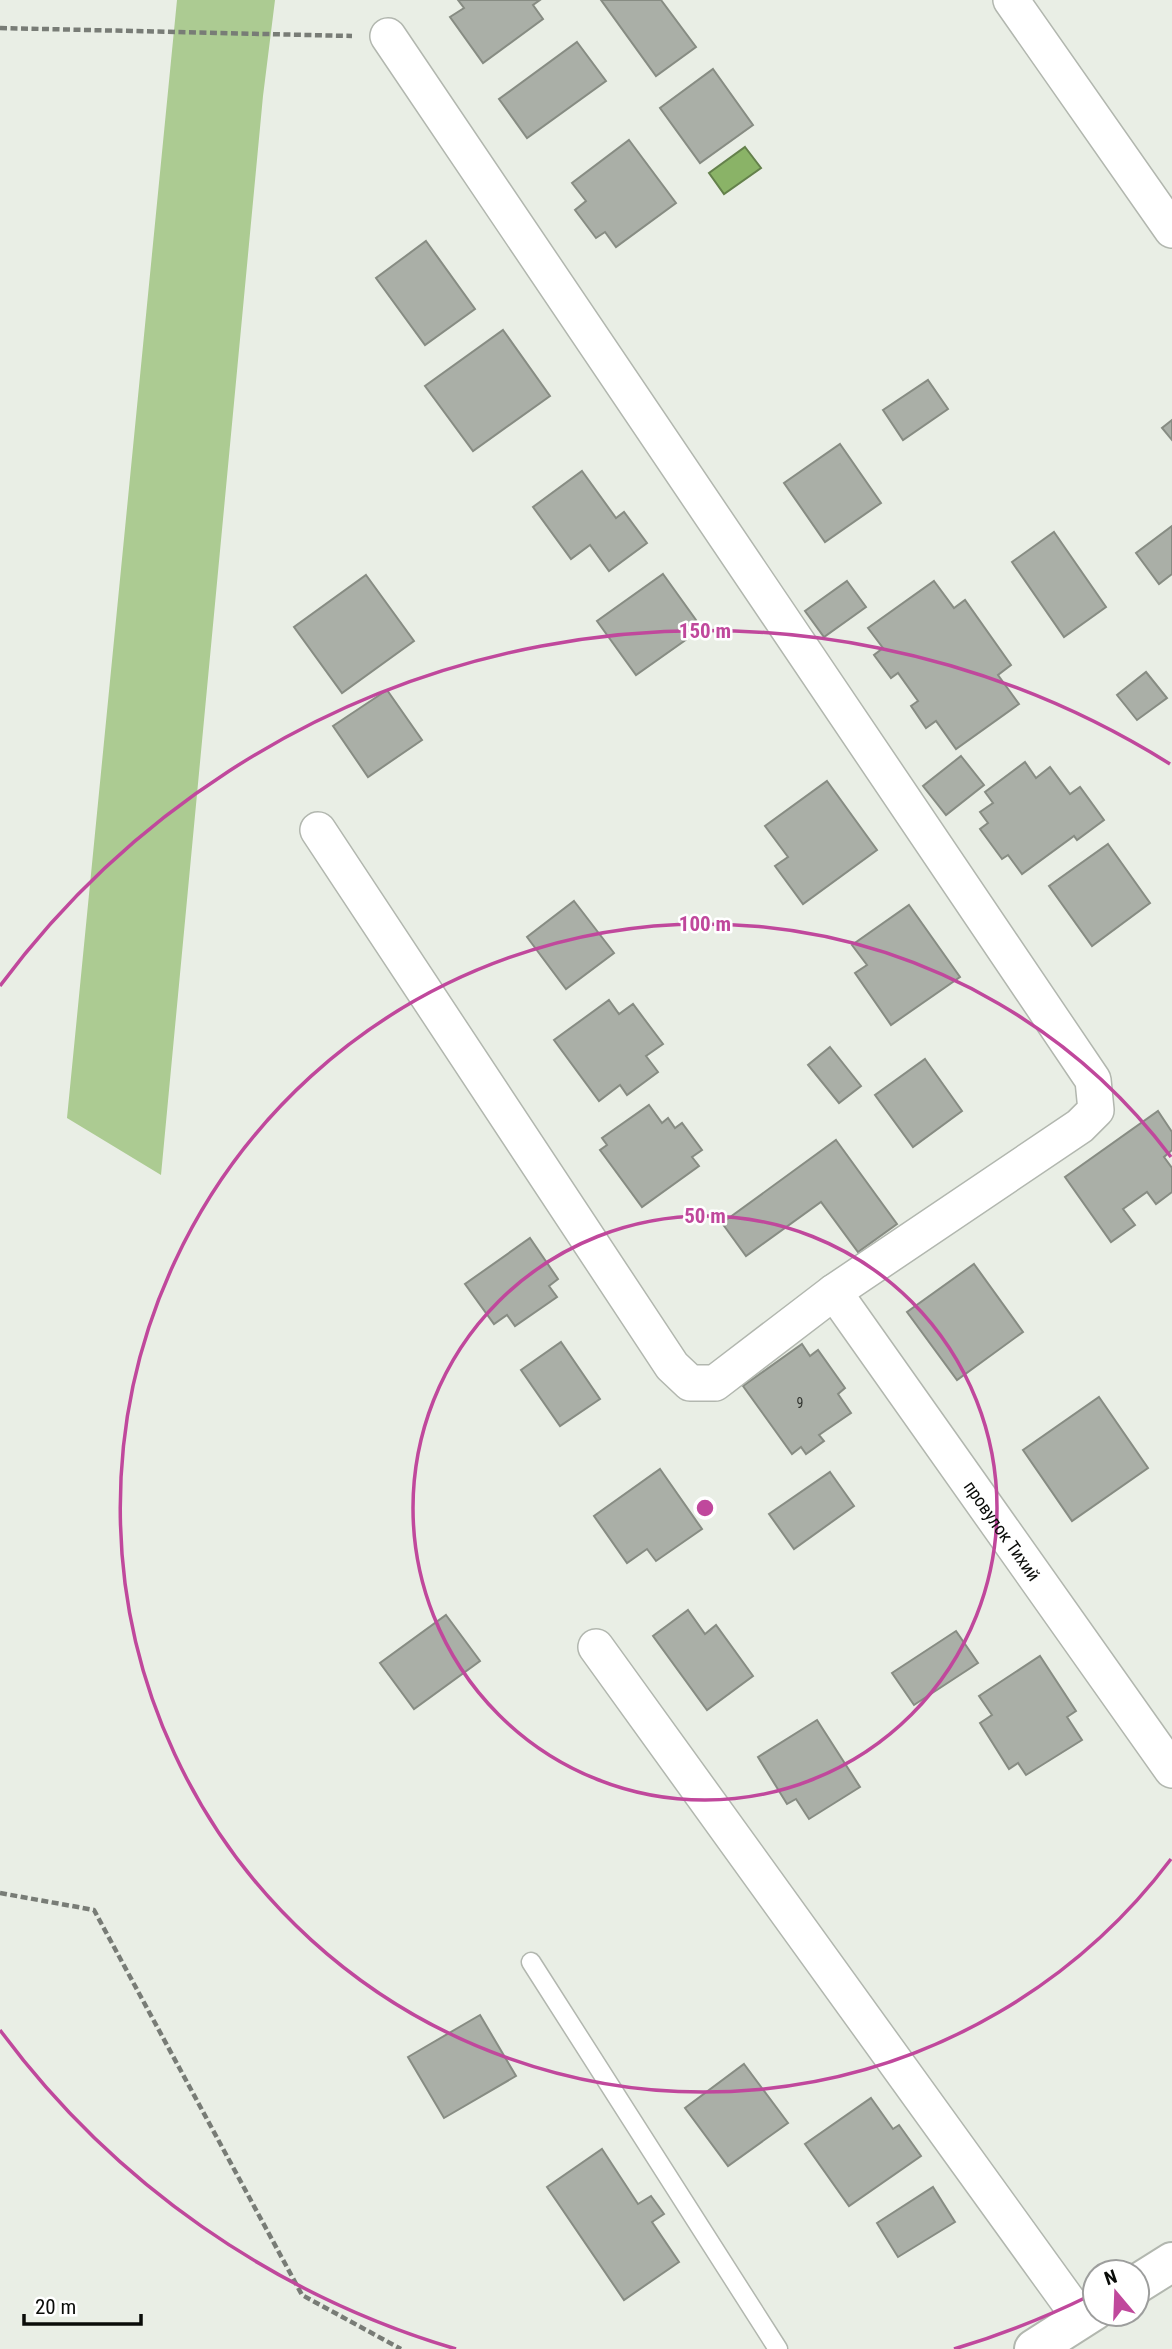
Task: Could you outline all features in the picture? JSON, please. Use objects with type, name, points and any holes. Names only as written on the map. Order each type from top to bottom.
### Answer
[{"type":"street","points":[[1011,0],[1172,230]]},
{"type":"street","points":[[318,830],[672,1366],[690,1383],[715,1382],[834,1292],[1080,1126],[1096,1110],[1093,1080],[1072,1054],[388,36]]},
{"type":"street","name":"провулок Тихий","points":[[834,1292],[1172,1770]]},
{"type":"street","points":[[596,1647],[1081,2305]]},
{"type":"street","points":[[1151,2275],[1172,2262]]},
{"type":"street","points":[[1034,2349],[1081,2319]]},
{"type":"lane","points":[[531,1962],[778,2349]]},
{"type":"path","points":[[0,28],[388,36]]},
{"type":"path","points":[[0,1893],[94,1910],[302,2295],[401,2349]]},
{"type":"shaded area","points":[[177,0],[275,0],[263,96],[161,1175],[67,1118]]},
{"type":"shaded area","points":[[745,147],[761,168],[724,194],[709,173]]},
{"type":"building","points":[[458,0],[540,0],[533,5],[543,19],[483,63],[450,17],[464,8]]},
{"type":"building","points":[[601,0],[661,0],[696,47],[656,76]]},
{"type":"building","points":[[577,42],[606,81],[527,138],[499,99]]},
{"type":"building","points":[[713,69],[753,125],[700,163],[660,108]]},
{"type":"building","points":[[629,140],[676,203],[616,247],[605,232],[596,238],[575,210],[586,201],[572,183]]},
{"type":"building","points":[[426,241],[475,309],[425,345],[376,278]]},
{"type":"building","points":[[503,330],[550,396],[473,451],[425,386]]},
{"type":"building","points":[[928,380],[948,409],[903,440],[883,410]]},
{"type":"building","points":[[1172,420],[1172,440],[1162,428]]},
{"type":"building","points":[[840,444],[881,503],[825,542],[784,483]]},
{"type":"building","points":[[582,471],[616,518],[624,512],[647,543],[609,571],[590,545],[571,559],[533,507]]},
{"type":"building","points":[[1172,526],[1172,574],[1159,584],[1136,553]]},
{"type":"building","points":[[1054,532],[1106,607],[1064,637],[1012,562]]},
{"type":"building","points":[[663,574],[696,620],[681,630],[687,639],[636,675],[597,621]]},
{"type":"building","points":[[366,575],[414,641],[342,693],[294,627]]},
{"type":"building","points":[[847,581],[866,607],[824,637],[805,611]]},
{"type":"building","points":[[934,581],[954,608],[965,600],[1011,665],[998,675],[1019,704],[956,749],[936,721],[926,728],[911,706],[918,701],[898,673],[891,678],[874,655],[883,648],[868,628]]},
{"type":"building","points":[[1146,672],[1167,698],[1137,720],[1117,695]]},
{"type":"building","points":[[387,690],[422,740],[368,777],[333,726]]},
{"type":"building","points":[[961,756],[984,785],[946,815],[923,786]]},
{"type":"building","points":[[1025,762],[1036,778],[1050,767],[1070,794],[1080,787],[1104,820],[1077,840],[1074,836],[1022,874],[1008,855],[1002,859],[980,829],[988,823],[980,812],[993,803],[985,792]]},
{"type":"building","points":[[827,781],[877,850],[803,904],[775,866],[788,857],[765,826]]},
{"type":"building","points":[[1108,844],[1150,903],[1092,946],[1049,886]]},
{"type":"building","points":[[574,901],[614,953],[566,989],[527,937]]},
{"type":"building","points":[[909,905],[960,977],[891,1025],[855,973],[867,965],[852,945]]},
{"type":"building","points":[[609,1000],[619,1014],[633,1004],[663,1044],[646,1056],[658,1072],[627,1095],[620,1085],[599,1101],[554,1040]]},
{"type":"building","points":[[830,1047],[861,1086],[839,1103],[808,1065]]},
{"type":"building","points":[[925,1059],[962,1111],[913,1147],[875,1095]]},
{"type":"building","points":[[649,1105],[662,1123],[668,1118],[675,1128],[682,1123],[702,1150],[692,1157],[699,1166],[642,1207],[600,1150],[607,1145],[602,1138]]},
{"type":"building","points":[[1158,1111],[1172,1132],[1172,1150],[1164,1157],[1172,1168],[1172,1192],[1156,1204],[1147,1192],[1123,1209],[1135,1225],[1111,1242],[1065,1177]]},
{"type":"building","points":[[836,1140],[897,1224],[858,1252],[821,1202],[746,1256],[722,1223]]},
{"type":"building","points":[[530,1238],[558,1279],[549,1286],[557,1297],[515,1326],[507,1315],[494,1324],[465,1284]]},
{"type":"building","points":[[974,1264],[1023,1332],[957,1380],[907,1312]]},
{"type":"building","points":[[561,1342],[600,1399],[560,1426],[521,1370]]},
{"type":"building","points":[[802,1344],[810,1356],[818,1350],[845,1388],[838,1394],[851,1413],[819,1435],[824,1441],[806,1454],[801,1447],[792,1454],[743,1386]]},
{"type":"building","points":[[1099,1397],[1148,1468],[1072,1521],[1023,1450]]},
{"type":"building","points":[[660,1469],[702,1529],[656,1561],[647,1549],[627,1563],[594,1516]]},
{"type":"building","points":[[830,1472],[854,1506],[794,1549],[769,1514]]},
{"type":"building","points":[[688,1610],[705,1634],[716,1625],[753,1676],[707,1710],[653,1636]]},
{"type":"building","points":[[446,1615],[480,1661],[414,1709],[380,1663]]},
{"type":"building","points":[[956,1631],[978,1663],[914,1705],[892,1673]]},
{"type":"building","points":[[1040,1656],[1076,1711],[1067,1717],[1082,1740],[1026,1775],[1018,1763],[1009,1769],[980,1723],[992,1715],[979,1696]]},
{"type":"building","points":[[817,1720],[860,1787],[809,1819],[796,1799],[787,1804],[758,1757]]},
{"type":"building","points":[[480,2015],[516,2076],[444,2118],[408,2057]]},
{"type":"building","points":[[744,2064],[788,2123],[728,2166],[685,2108]]},
{"type":"building","points":[[871,2098],[893,2129],[899,2125],[921,2156],[849,2206],[805,2144]]},
{"type":"building","points":[[602,2149],[638,2204],[651,2196],[664,2214],[652,2222],[679,2262],[624,2300],[547,2187]]},
{"type":"building","points":[[933,2187],[955,2222],[898,2257],[877,2223]]}]
